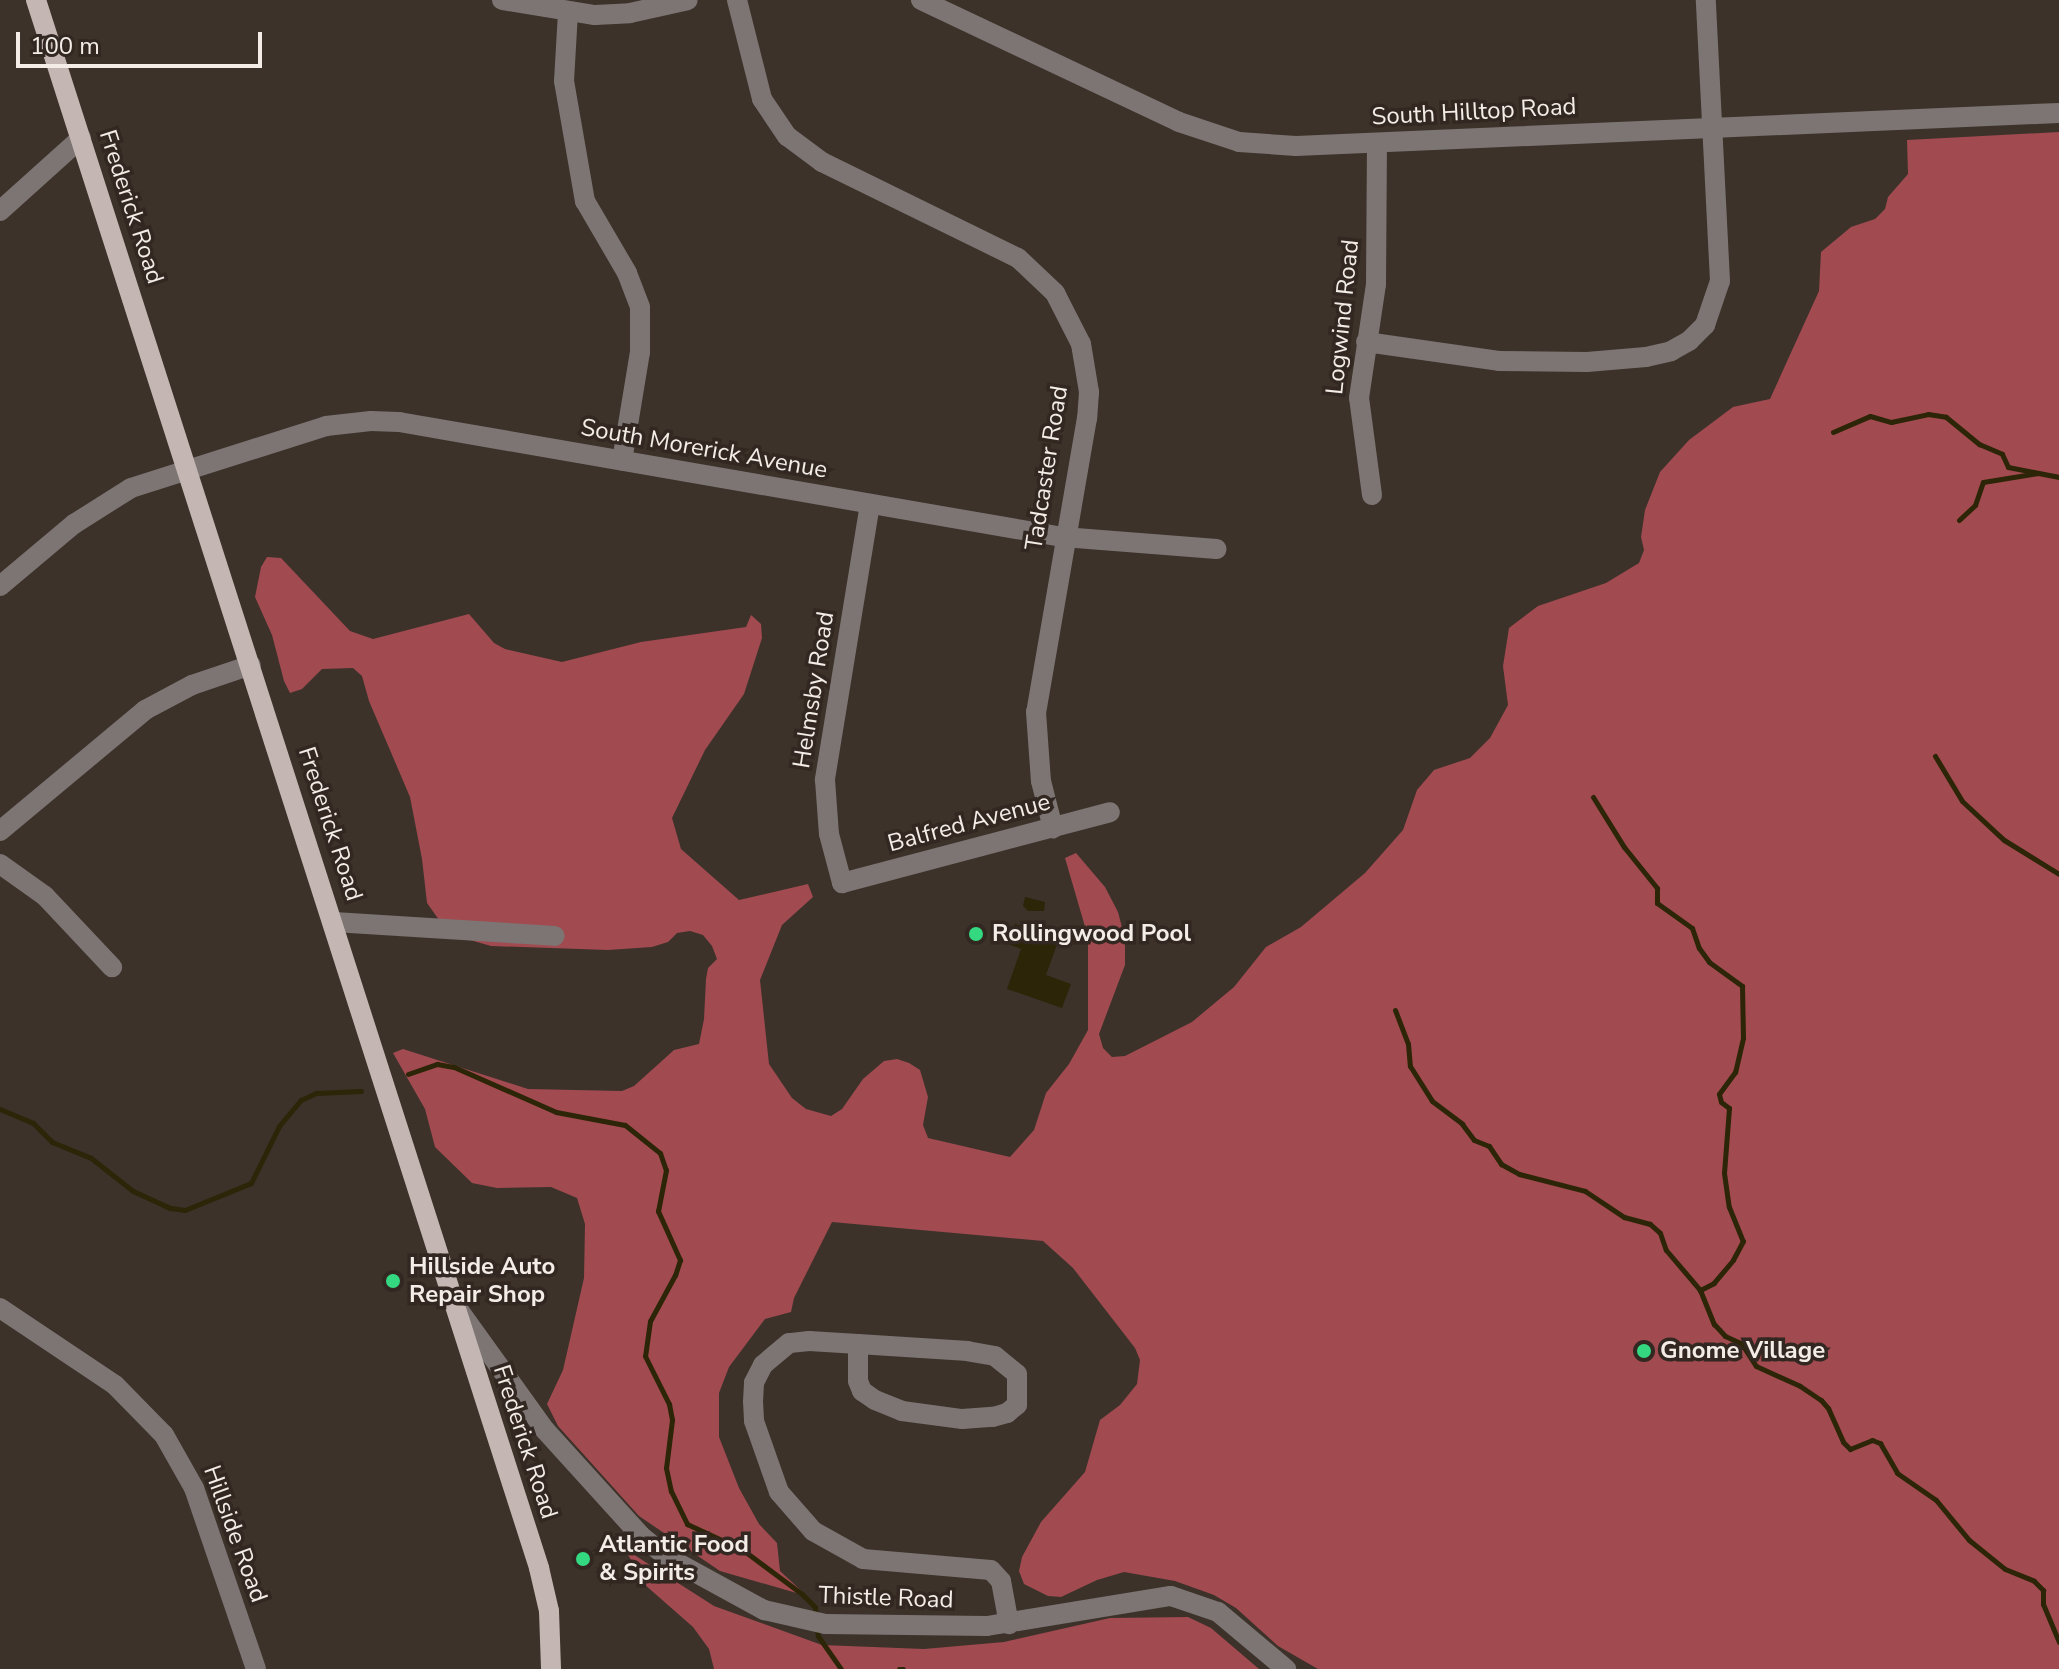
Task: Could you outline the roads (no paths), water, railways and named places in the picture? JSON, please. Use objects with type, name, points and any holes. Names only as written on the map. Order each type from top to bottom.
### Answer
[{"type":"main road","name":"Frederick Road","points":[[36,0],[539,1568],[549,1611],[551,1669]]},
{"type":"street","points":[[502,0],[568,12],[630,13],[688,0]]},
{"type":"street","name":"Tadcaster Road","points":[[737,0],[762,99],[787,136],[822,162],[1018,258],[1055,293],[1070,317],[1086,366],[1089,392],[1036,712],[1038,758],[1053,828]]},
{"type":"street","name":"South Hilltop Road","points":[[921,0],[1203,132],[1260,144],[1377,143],[2059,113]]},
{"type":"street","points":[[1366,342],[1460,358],[1544,363],[1646,357],[1671,351],[1689,341],[1705,325],[1720,281],[1706,0]]},
{"type":"street","points":[[568,12],[564,81],[585,201],[627,273],[640,307],[640,352],[622,461]]},
{"type":"street","points":[[0,211],[81,138]]},
{"type":"street","name":"Logwind Road","points":[[1372,495],[1359,421],[1360,375],[1378,249],[1377,143]]},
{"type":"street","name":"South Morerick Avenue","points":[[0,586],[100,505],[131,488],[326,426],[371,421],[399,422],[1063,537],[1217,549]]},
{"type":"street","name":"Helmsby Road","points":[[842,883],[829,834],[825,780],[870,504]]},
{"type":"street","points":[[0,831],[145,710],[192,685],[251,665]]},
{"type":"street","name":"Balfred Avenue","points":[[842,883],[1110,812]]},
{"type":"street","points":[[0,864],[45,896],[112,967]]},
{"type":"street","points":[[334,922],[555,936]]},
{"type":"street","name":"Thistle Road","points":[[451,1300],[545,1430],[641,1536],[667,1557],[743,1600],[782,1616],[819,1623],[902,1628],[1009,1624],[1079,1614],[1145,1597],[1171,1596],[1218,1612],[1286,1669]]},
{"type":"street","name":"Hillside Road","points":[[0,1308],[115,1385],[164,1435],[194,1488],[256,1669]]},
{"type":"street","points":[[858,1344],[858,1381],[862,1391],[902,1411],[962,1419],[993,1417],[1007,1413],[1017,1405],[1017,1374],[995,1356],[968,1351],[858,1344],[789,1343],[763,1365],[754,1383],[754,1421],[779,1492],[813,1531],[863,1559],[991,1570],[1001,1581],[1009,1624]]},
{"type":"waterway","points":[[1833,432],[1870,416],[1891,422],[1928,414],[1946,417],[1979,444],[2002,454],[2008,467],[2059,477]]},
{"type":"waterway","points":[[1959,520],[1975,505],[1983,482],[2038,473]]},
{"type":"waterway","points":[[1935,756],[1962,801],[2004,840],[2059,874]]},
{"type":"waterway","points":[[1593,797],[1624,847],[1657,888],[1657,903],[1692,928],[1699,948],[1709,962],[1742,986],[1743,1038],[1735,1072],[1719,1094],[1721,1102],[1729,1108],[1724,1173],[1729,1207],[1743,1241],[1733,1260],[1714,1283],[1700,1290]]},
{"type":"waterway","points":[[1395,1010],[1408,1044],[1410,1066],[1432,1101],[1462,1124],[1474,1140],[1489,1146],[1501,1164],[1519,1174],[1585,1191],[1624,1217],[1650,1224],[1660,1233],[1666,1250],[1700,1290],[1714,1324],[1725,1336],[1741,1343],[1756,1366],[1800,1386],[1821,1400],[1828,1408],[1843,1442],[1850,1449],[1872,1440],[1880,1443],[1897,1473],[1936,1500],[1969,1540],[2005,1569],[2034,1581],[2043,1590],[2043,1604],[2059,1642]]},
{"type":"waterway","points":[[408,1074],[437,1064],[454,1067],[556,1112],[625,1125],[660,1153],[666,1170],[658,1211],[680,1260],[650,1321],[645,1356],[669,1404],[672,1420],[666,1468],[671,1491],[687,1524],[743,1550],[802,1594],[815,1607],[816,1617]]},
{"type":"waterway","points":[[0,1109],[33,1123],[52,1142],[91,1158],[133,1191],[170,1208],[185,1210],[251,1183],[279,1126],[301,1100],[316,1093],[361,1091]]},
{"type":"waterway","points":[[817,1627],[818,1636],[841,1669]]},
{"type":"place","name":"Rollingwood Pool","points":[[976,934]]},
{"type":"place","name":"Hillside Auto Repair Shop","points":[[393,1281]]},
{"type":"place","name":"Gnome Village","points":[[1644,1351]]},
{"type":"place","name":"Atlantic Food & Spirits","points":[[583,1559]]}]
